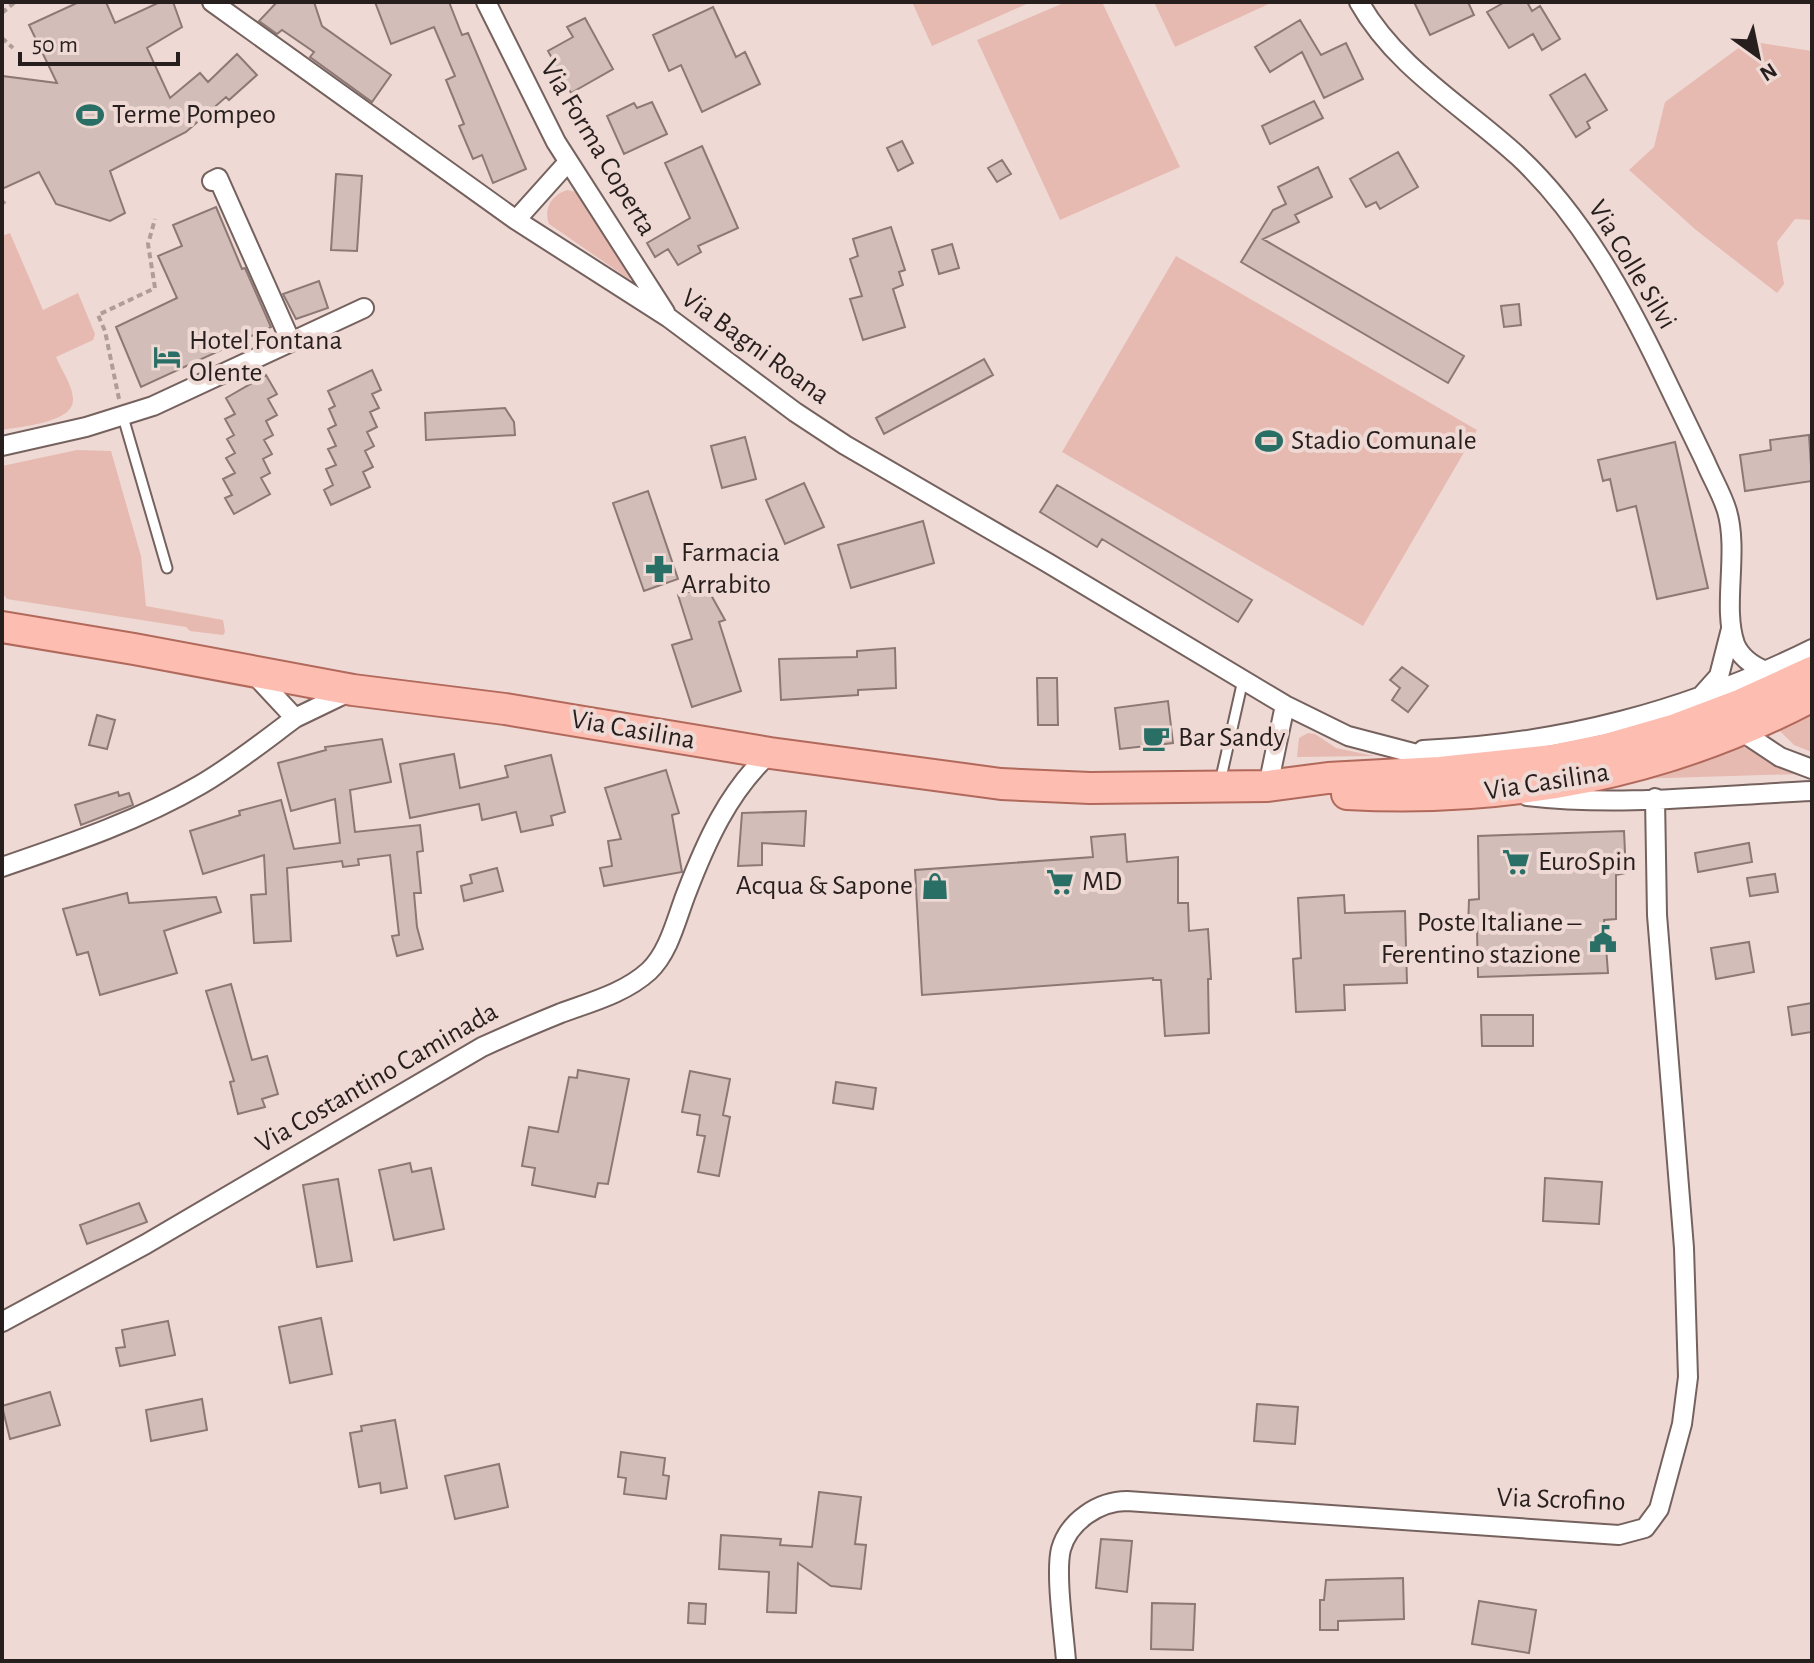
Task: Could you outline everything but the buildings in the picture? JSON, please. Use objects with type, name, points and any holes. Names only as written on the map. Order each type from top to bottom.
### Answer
[{"type":"main road","name":"Via Casilina","points":[[5,626],[353,690],[505,709],[770,753],[1001,784],[1107,788],[1268,786],[1391,796],[1496,792],[1630,768],[1741,731],[1812,696]]},
{"type":"main road","name":"Via Casilina","points":[[1268,786],[1328,778],[1473,769],[1553,760],[1607,749],[1697,722],[1812,672]]},
{"type":"street","name":"Via Bagni Roana","points":[[212,2],[516,220],[669,318],[772,396],[845,445],[1285,705],[1348,736],[1473,769]]},
{"type":"street","name":"Via Forma Coperta","points":[[486,2],[537,107],[568,162],[669,318]]},
{"type":"street","name":"Via Colle Silvi","points":[[1359,2],[1375,28],[1404,59],[1490,130],[1545,184],[1579,228],[1620,291],[1724,503],[1731,535],[1732,626]]},
{"type":"street","points":[[516,220],[568,162]]},
{"type":"street","points":[[212,181],[218,178],[291,342]]},
{"type":"street","points":[[2,446],[123,417],[170,399],[364,308]]},
{"type":"street","points":[[1732,626],[1736,644],[1743,656],[1766,671]]},
{"type":"street","points":[[1698,699],[1719,676],[1732,626]]},
{"type":"street","points":[[1407,751],[1537,741],[1623,721],[1698,699],[1812,649]]},
{"type":"street","points":[[252,671],[295,718]]},
{"type":"street","points":[[2,867],[85,838],[171,801],[226,769],[295,718],[353,690]]},
{"type":"street","points":[[1268,786],[1285,705]]},
{"type":"street","points":[[1607,749],[1741,731],[1780,757],[1812,769]]},
{"type":"street","name":"Via Costantino Caminada","points":[[2,1322],[155,1239],[482,1047],[619,991],[636,981],[651,969],[662,954],[702,853],[724,809],[770,753]]},
{"type":"street","points":[[1496,792],[1567,799],[1808,793]]},
{"type":"street","name":"Via Scrofino","points":[[1066,1661],[1061,1548],[1080,1520],[1110,1502],[1619,1535],[1639,1531],[1657,1515],[1682,1424],[1689,1350],[1684,1248],[1657,915],[1655,798]]},
{"type":"lane","points":[[123,417],[167,568]]},
{"type":"lane","points":[[1219,786],[1243,680]]},
{"type":"path","points":[[2,13],[15,2]]},
{"type":"path","points":[[2,38],[13,48]]},
{"type":"path","points":[[123,417],[105,331],[98,315],[155,288],[148,244],[155,219]]},
{"type":"shaded area","points":[[912,2],[1031,2],[932,46]]},
{"type":"shaded area","points":[[1066,2],[1102,2],[1180,167],[1060,220],[977,40]]},
{"type":"shaded area","points":[[1154,2],[1273,2],[1175,47]]},
{"type":"shaded area","points":[[1748,41],[1812,51],[1812,220],[1795,219],[1777,242],[1784,284],[1777,293],[1696,230],[1629,170],[1654,147],[1665,102]]},
{"type":"shaded area","points":[[567,190],[576,192],[582,198],[633,277],[629,279],[549,224],[547,213],[550,203]]},
{"type":"shaded area","points":[[10,233],[43,310],[78,293],[95,334],[93,340],[56,357],[69,383],[73,399],[71,407],[45,422],[2,430],[2,236]]},
{"type":"shaded area","name":"Stadio Comunale","points":[[1176,256],[1477,430],[1363,626],[1062,452]]},
{"type":"shaded area","points":[[77,450],[111,451],[141,556],[146,606],[223,620],[223,635],[7,599],[2,593],[2,466]]},
{"type":"shaded area","points":[[1812,712],[1812,752],[1794,745],[1778,729]]},
{"type":"shaded area","points":[[1308,733],[1315,734],[1336,748],[1374,756],[1297,757],[1299,738]]},
{"type":"shaded area","points":[[1741,746],[1799,774],[1633,779]]},
{"type":"place","name":"Terme Pompeo","points":[[90,115]]},
{"type":"place","name":"Hotel Fontana Olente","points":[[167,357]]},
{"type":"place","name":"Stadio Comunale","points":[[1269,441]]},
{"type":"place","name":"Farmacia Arrabito","points":[[659,569]]},
{"type":"place","name":"Bar Sandy","points":[[1156,738]]},
{"type":"place","name":"EuroSpin","points":[[1516,862]]},
{"type":"place","name":"MD","points":[[1060,882]]},
{"type":"place","name":"Acqua & Sapone","points":[[935,886]]},
{"type":"place","name":"Poste Italiane – Ferentino stazione","points":[[1603,939]]}]
